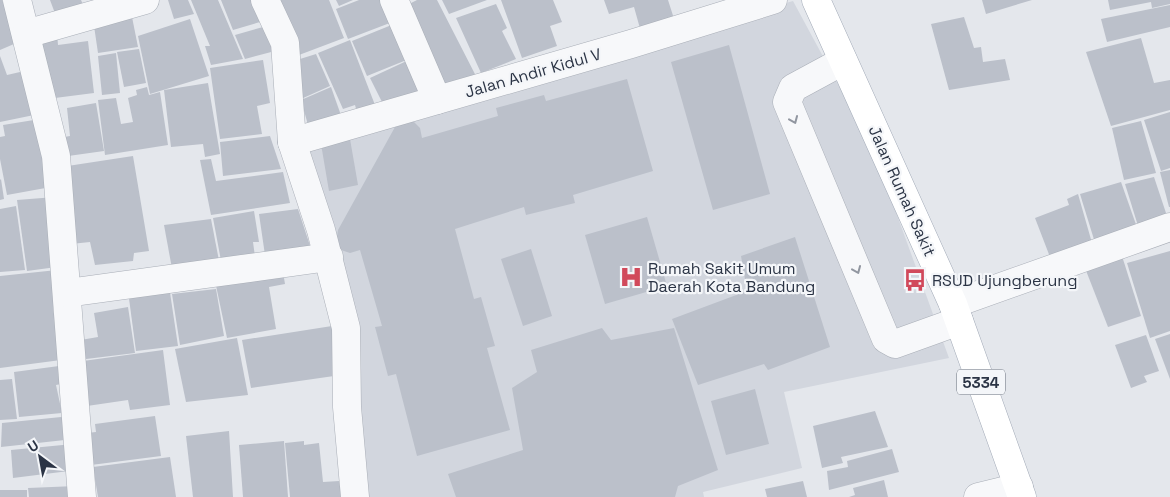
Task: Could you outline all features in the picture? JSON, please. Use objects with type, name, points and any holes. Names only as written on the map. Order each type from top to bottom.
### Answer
[{"type":"main road","name":"Jalan Rumah Sakit","points":[[816,0],[956,313],[1021,492]]},
{"type":"street","points":[[17,0],[56,156],[82,497]]},
{"type":"street","points":[[26,34],[145,0]]},
{"type":"street","points":[[265,0],[285,43],[292,142],[329,257],[346,328],[347,407],[355,497]]},
{"type":"street","points":[[394,0],[437,100]]},
{"type":"street","name":"Jalan Andir Kidul V","points":[[292,142],[631,44],[773,0]]},
{"type":"street","points":[[843,61],[793,88],[787,102],[886,339],[895,344],[956,313],[1170,228]]},
{"type":"street","points":[[67,293],[329,257]]},
{"type":"street","points":[[978,497],[1021,492]]},
{"type":"shaded area","name":"Rumah Sakit Umum Daerah Kota Bandung","points":[[793,1],[873,149],[949,358],[784,392],[802,468],[703,492],[704,497],[364,497],[297,146]]},
{"type":"building","points":[[0,0],[2,0],[21,41],[0,50]]},
{"type":"building","points":[[50,0],[81,0],[87,14],[59,24]]},
{"type":"building","points":[[168,0],[188,0],[194,14],[174,19]]},
{"type":"building","points":[[191,0],[218,0],[243,59],[211,65],[205,46],[210,46]]},
{"type":"building","points":[[221,0],[251,0],[260,22],[233,30]]},
{"type":"building","points":[[329,0],[344,38],[299,55],[278,1]]},
{"type":"building","points":[[336,0],[353,0],[339,6]]},
{"type":"building","points":[[359,0],[387,0],[395,21],[348,39],[336,9]]},
{"type":"building","points":[[417,0],[437,0],[478,80],[463,86],[459,79],[442,87],[405,6]]},
{"type":"building","points":[[442,0],[487,0],[449,14]]},
{"type":"building","points":[[501,0],[553,0],[562,22],[550,26],[557,46],[522,58]]},
{"type":"building","points":[[604,0],[668,0],[676,25],[641,32],[634,7],[609,14]]},
{"type":"building","points":[[982,0],[1032,0],[986,14]]},
{"type":"building","points":[[1108,0],[1170,0],[1170,4],[1152,8],[1151,2],[1110,10]]},
{"type":"building","points":[[496,4],[507,28],[502,31],[516,59],[481,73],[456,18]]},
{"type":"building","points":[[1170,5],[1170,27],[1107,42],[1101,19]]},
{"type":"building","points":[[131,12],[138,47],[98,53],[93,19]]},
{"type":"building","points":[[964,17],[974,48],[981,47],[983,62],[1005,59],[1010,80],[949,90],[931,24]]},
{"type":"building","points":[[190,19],[209,76],[150,94],[138,36]]},
{"type":"building","points":[[394,24],[409,59],[367,76],[352,41]]},
{"type":"building","points":[[263,27],[275,51],[245,59],[235,35]]},
{"type":"building","points":[[57,33],[58,45],[88,41],[94,93],[47,99],[39,35]]},
{"type":"building","points":[[1141,38],[1154,83],[1170,80],[1170,110],[1111,126],[1086,52]]},
{"type":"building","points":[[350,40],[375,105],[357,112],[355,105],[343,109],[318,53]]},
{"type":"building","points":[[729,45],[770,194],[713,210],[671,62]]},
{"type":"building","points":[[139,49],[146,83],[124,87],[117,52]]},
{"type":"building","points":[[116,53],[120,93],[102,95],[98,56]]},
{"type":"building","points":[[316,54],[330,86],[301,99],[300,59]]},
{"type":"building","points":[[0,56],[7,75],[33,69],[39,114],[0,122]]},
{"type":"building","points":[[413,58],[427,90],[383,104],[370,78]]},
{"type":"building","points":[[263,60],[270,103],[257,106],[262,134],[220,139],[210,68]]},
{"type":"building","points":[[627,79],[653,171],[573,195],[575,203],[526,215],[524,207],[455,229],[474,299],[481,297],[495,346],[487,348],[510,430],[417,456],[396,374],[388,376],[375,327],[382,326],[360,250],[350,253],[341,250],[336,242],[338,230],[395,127],[405,120],[412,120],[420,128],[422,138],[498,116],[496,108],[544,95],[546,101]]},
{"type":"building","points":[[208,83],[220,154],[205,157],[203,144],[171,147],[164,90]]},
{"type":"building","points":[[147,87],[149,95],[160,92],[168,145],[105,155],[98,100],[116,98],[121,124],[133,122],[128,98],[137,95],[136,90]]},
{"type":"building","points":[[331,87],[343,121],[310,132],[301,100]]},
{"type":"building","points":[[96,103],[104,151],[61,157],[58,138],[70,136],[67,108]]},
{"type":"building","points":[[1170,112],[1170,168],[1161,171],[1144,120]]},
{"type":"building","points":[[40,119],[51,187],[7,195],[0,159],[0,137],[5,136],[3,125]]},
{"type":"building","points":[[1141,121],[1156,173],[1124,180],[1112,128]]},
{"type":"building","points":[[270,136],[281,169],[223,176],[220,142]]},
{"type":"building","points":[[350,139],[358,185],[329,191],[321,144]]},
{"type":"building","points":[[133,156],[149,251],[134,253],[133,261],[95,265],[90,242],[71,244],[61,167]]},
{"type":"building","points":[[211,159],[216,181],[283,172],[290,203],[211,215],[200,160]]},
{"type":"building","points":[[1170,170],[1170,207],[1169,207],[1160,172]]},
{"type":"building","points":[[1154,177],[1168,219],[1139,229],[1125,184]]},
{"type":"building","points":[[0,180],[4,199],[0,200]]},
{"type":"building","points":[[1121,182],[1139,233],[1096,246],[1080,194]]},
{"type":"building","points":[[1078,194],[1092,243],[1050,257],[1035,218],[1069,205],[1067,199]]},
{"type":"building","points":[[55,197],[64,266],[27,271],[17,200]]},
{"type":"building","points":[[16,206],[25,270],[0,272],[0,209]]},
{"type":"building","points":[[298,209],[313,255],[266,262],[259,214]]},
{"type":"building","points":[[254,211],[259,242],[253,242],[256,264],[222,266],[213,218]]},
{"type":"building","points":[[647,217],[667,286],[605,304],[585,235]]},
{"type":"building","points":[[211,219],[220,266],[173,274],[164,225]]},
{"type":"building","points":[[795,237],[830,347],[768,370],[764,364],[698,385],[672,319],[747,291],[741,256]]},
{"type":"building","points":[[531,249],[552,316],[523,326],[501,259]]},
{"type":"building","points":[[1170,251],[1170,331],[1150,338],[1127,263]]},
{"type":"building","points":[[1122,256],[1141,316],[1108,327],[1085,268]]},
{"type":"building","points":[[282,266],[285,284],[269,287],[276,329],[227,338],[214,276]]},
{"type":"building","points":[[57,270],[61,306],[53,308],[61,360],[0,368],[0,276]]},
{"type":"building","points":[[169,286],[178,346],[136,351],[128,291]]},
{"type":"building","points":[[216,289],[224,336],[180,345],[172,294]]},
{"type":"building","points":[[128,307],[135,353],[78,360],[75,341],[98,337],[94,313]]},
{"type":"building","points":[[332,326],[334,376],[251,388],[242,340]]},
{"type":"building","points":[[602,328],[611,340],[674,328],[718,470],[678,486],[675,497],[456,497],[448,474],[523,450],[512,388],[537,372],[531,350]]},
{"type":"building","points":[[1170,334],[1170,379],[1155,339]]},
{"type":"building","points":[[1146,335],[1159,371],[1144,376],[1147,382],[1131,388],[1115,345]]},
{"type":"building","points":[[237,338],[248,395],[186,402],[175,349]]},
{"type":"building","points":[[163,350],[170,405],[130,410],[128,400],[87,406],[83,361]]},
{"type":"building","points":[[59,366],[61,384],[56,385],[62,413],[19,417],[14,372]]},
{"type":"building","points":[[12,379],[17,419],[0,420],[0,380]]},
{"type":"building","points":[[755,389],[769,444],[726,455],[711,401]]},
{"type":"building","points":[[875,411],[888,447],[841,457],[843,463],[822,468],[813,426]]},
{"type":"building","points":[[71,416],[74,439],[1,447],[2,423]]},
{"type":"building","points":[[155,416],[161,456],[91,465],[87,433],[96,432],[95,424]]},
{"type":"building","points":[[229,431],[233,497],[193,497],[186,436]]},
{"type":"building","points":[[284,441],[288,497],[243,497],[239,445]]},
{"type":"building","points":[[304,441],[304,445],[319,443],[323,482],[339,481],[342,497],[290,497],[285,443]]},
{"type":"building","points":[[73,444],[77,470],[13,478],[11,450]]},
{"type":"building","points":[[892,449],[899,472],[829,490],[827,471],[848,467],[847,461]]},
{"type":"building","points":[[170,457],[176,497],[98,497],[93,467]]},
{"type":"building","points":[[884,480],[888,497],[849,497],[855,495],[853,488]]},
{"type":"building","points":[[803,481],[807,497],[767,497],[765,489]]},
{"type":"building","points":[[76,486],[76,497],[29,497],[28,488]]},
{"type":"building","points":[[0,490],[27,490],[27,497],[0,497]]},
{"type":"place","name":"Rumah Sakit Umum Daerah Kota Bandung","points":[[631,277]]},
{"type":"place","name":"RSUD Ujungberung","points":[[915,280]]}]
